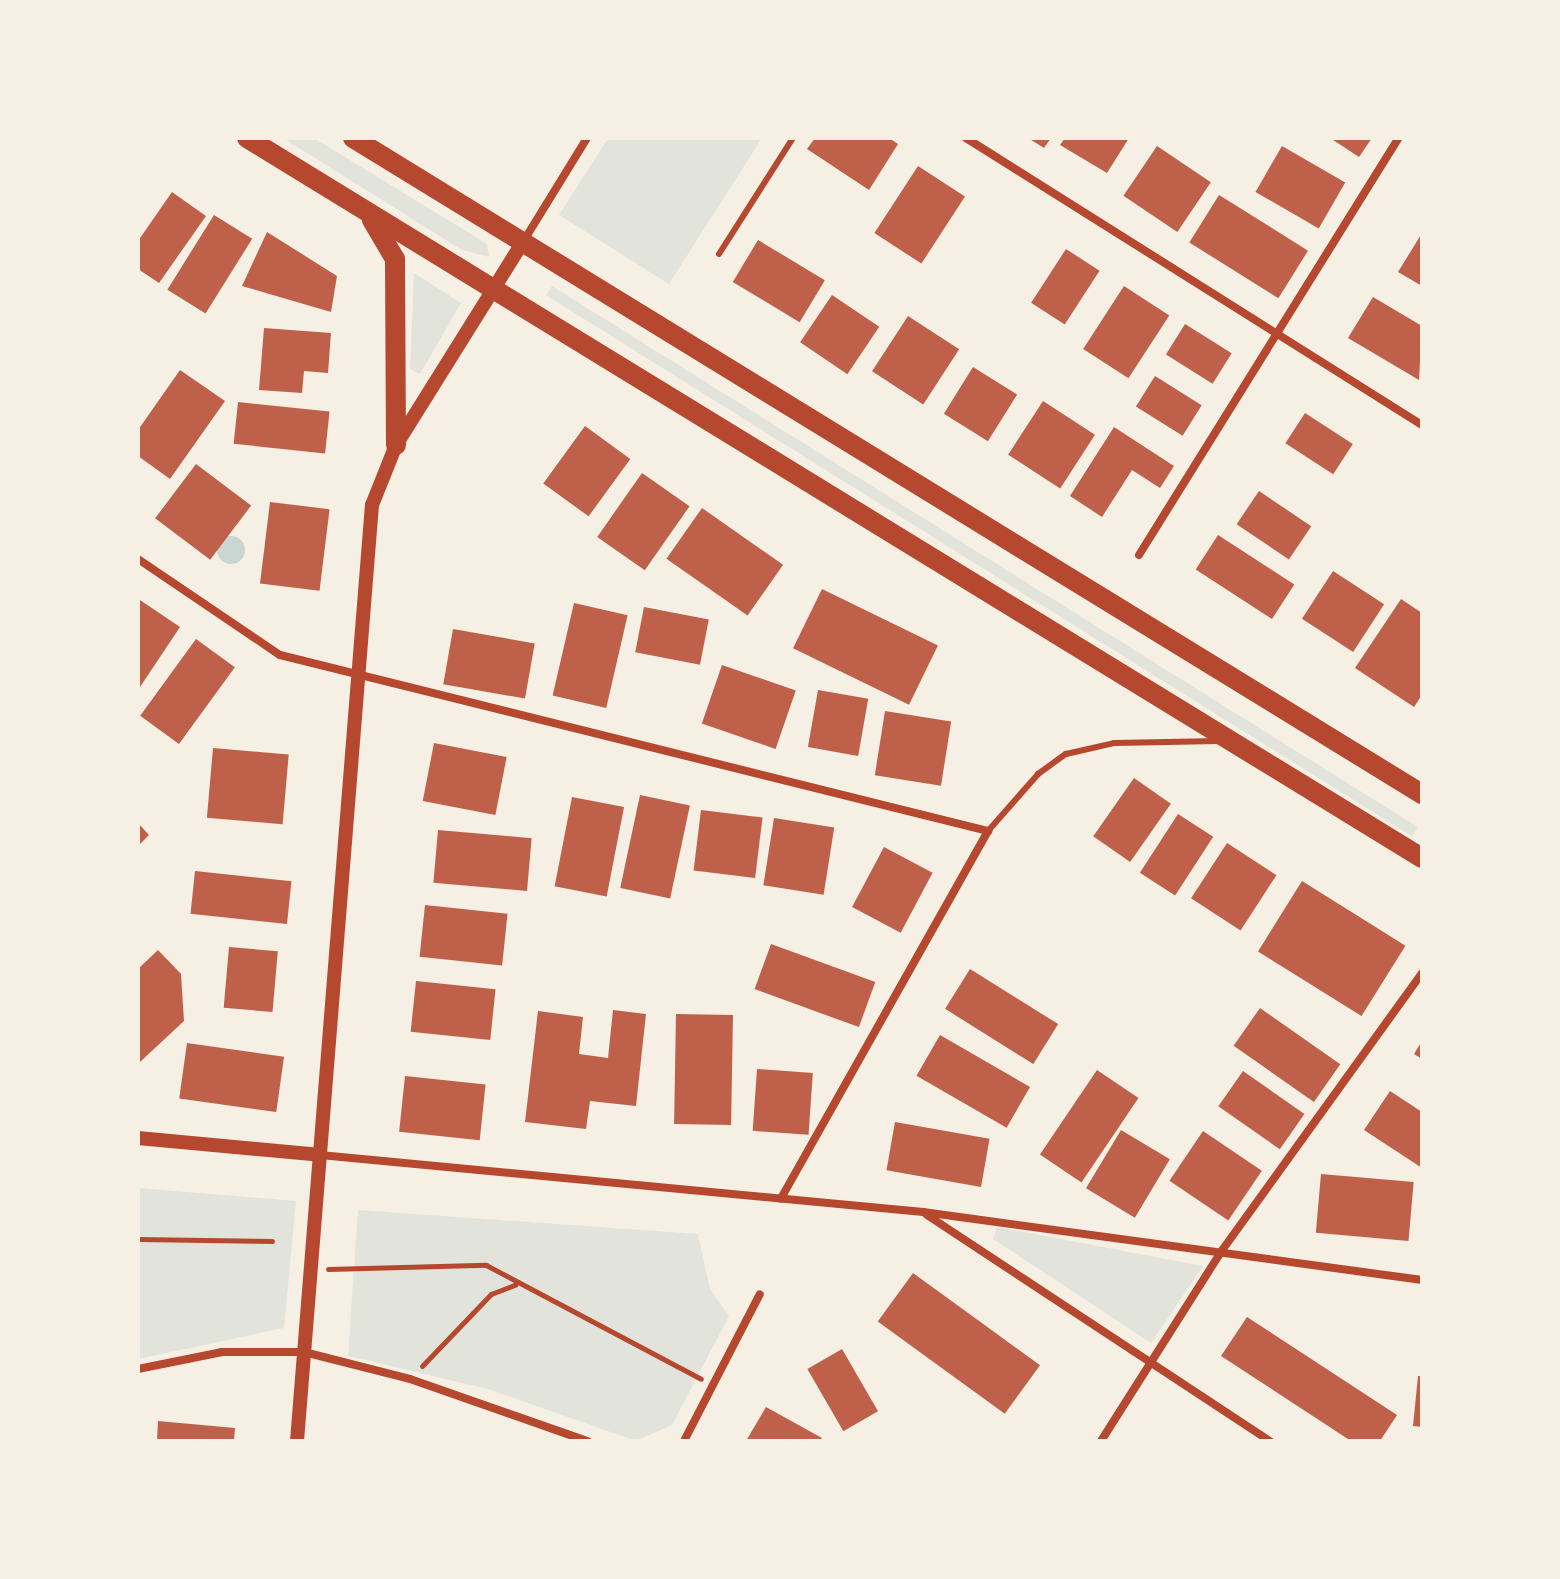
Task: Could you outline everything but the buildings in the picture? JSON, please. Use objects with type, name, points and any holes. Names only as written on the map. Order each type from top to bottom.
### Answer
[{"type":"main road","points":[[247,138],[1422,858]]},
{"type":"main road","points":[[353,138],[1422,794]]},
{"type":"main road","points":[[361,208],[395,259],[396,445]]},
{"type":"street","points":[[297,1441],[372,505],[396,445],[587,138]]},
{"type":"street","points":[[966,138],[1422,425]]},
{"type":"street","points":[[1139,555],[1399,138]]},
{"type":"street","points":[[138,559],[280,655],[358,679],[988,831],[781,1199]]},
{"type":"street","points":[[1101,1441],[1223,1249],[1422,973]]},
{"type":"street","points":[[138,1138],[923,1212],[1223,1249],[1422,1280]]},
{"type":"street","points":[[923,1212],[1270,1441]]},
{"type":"street","points":[[684,1441],[760,1294]]},
{"type":"street","points":[[138,1369],[222,1352],[304,1352],[410,1379],[587,1441]]},
{"type":"lane","points":[[719,254],[793,138]]},
{"type":"lane","points":[[988,831],[1038,774],[1066,754],[1114,743],[1227,739]]},
{"type":"path","points":[[138,1239],[272,1241]]},
{"type":"path","points":[[311,1269],[486,1265],[516,1285],[713,1384]]},
{"type":"path","points":[[410,1379],[491,1294],[516,1285]]},
{"type":"shaded area","points":[[283,138],[314,138],[487,244],[489,257],[462,250]]},
{"type":"shaded area","points":[[608,138],[762,138],[669,284],[559,215]]},
{"type":"shaded area","points":[[414,273],[461,303],[420,374],[410,369]]},
{"type":"shaded area","points":[[552,286],[1418,827],[1412,836],[546,295]]},
{"type":"shaded area","points":[[231,536],[241,540],[245,550],[241,560],[231,564],[221,560],[217,550],[221,540]]},
{"type":"shaded area","points":[[138,1188],[296,1201],[284,1328],[138,1359]]},
{"type":"shaded area","points":[[358,1210],[698,1234],[710,1289],[729,1316],[672,1425],[636,1441],[488,1389],[348,1356]]},
{"type":"shaded area","points":[[997,1227],[1203,1266],[1151,1343],[993,1239]]}]
